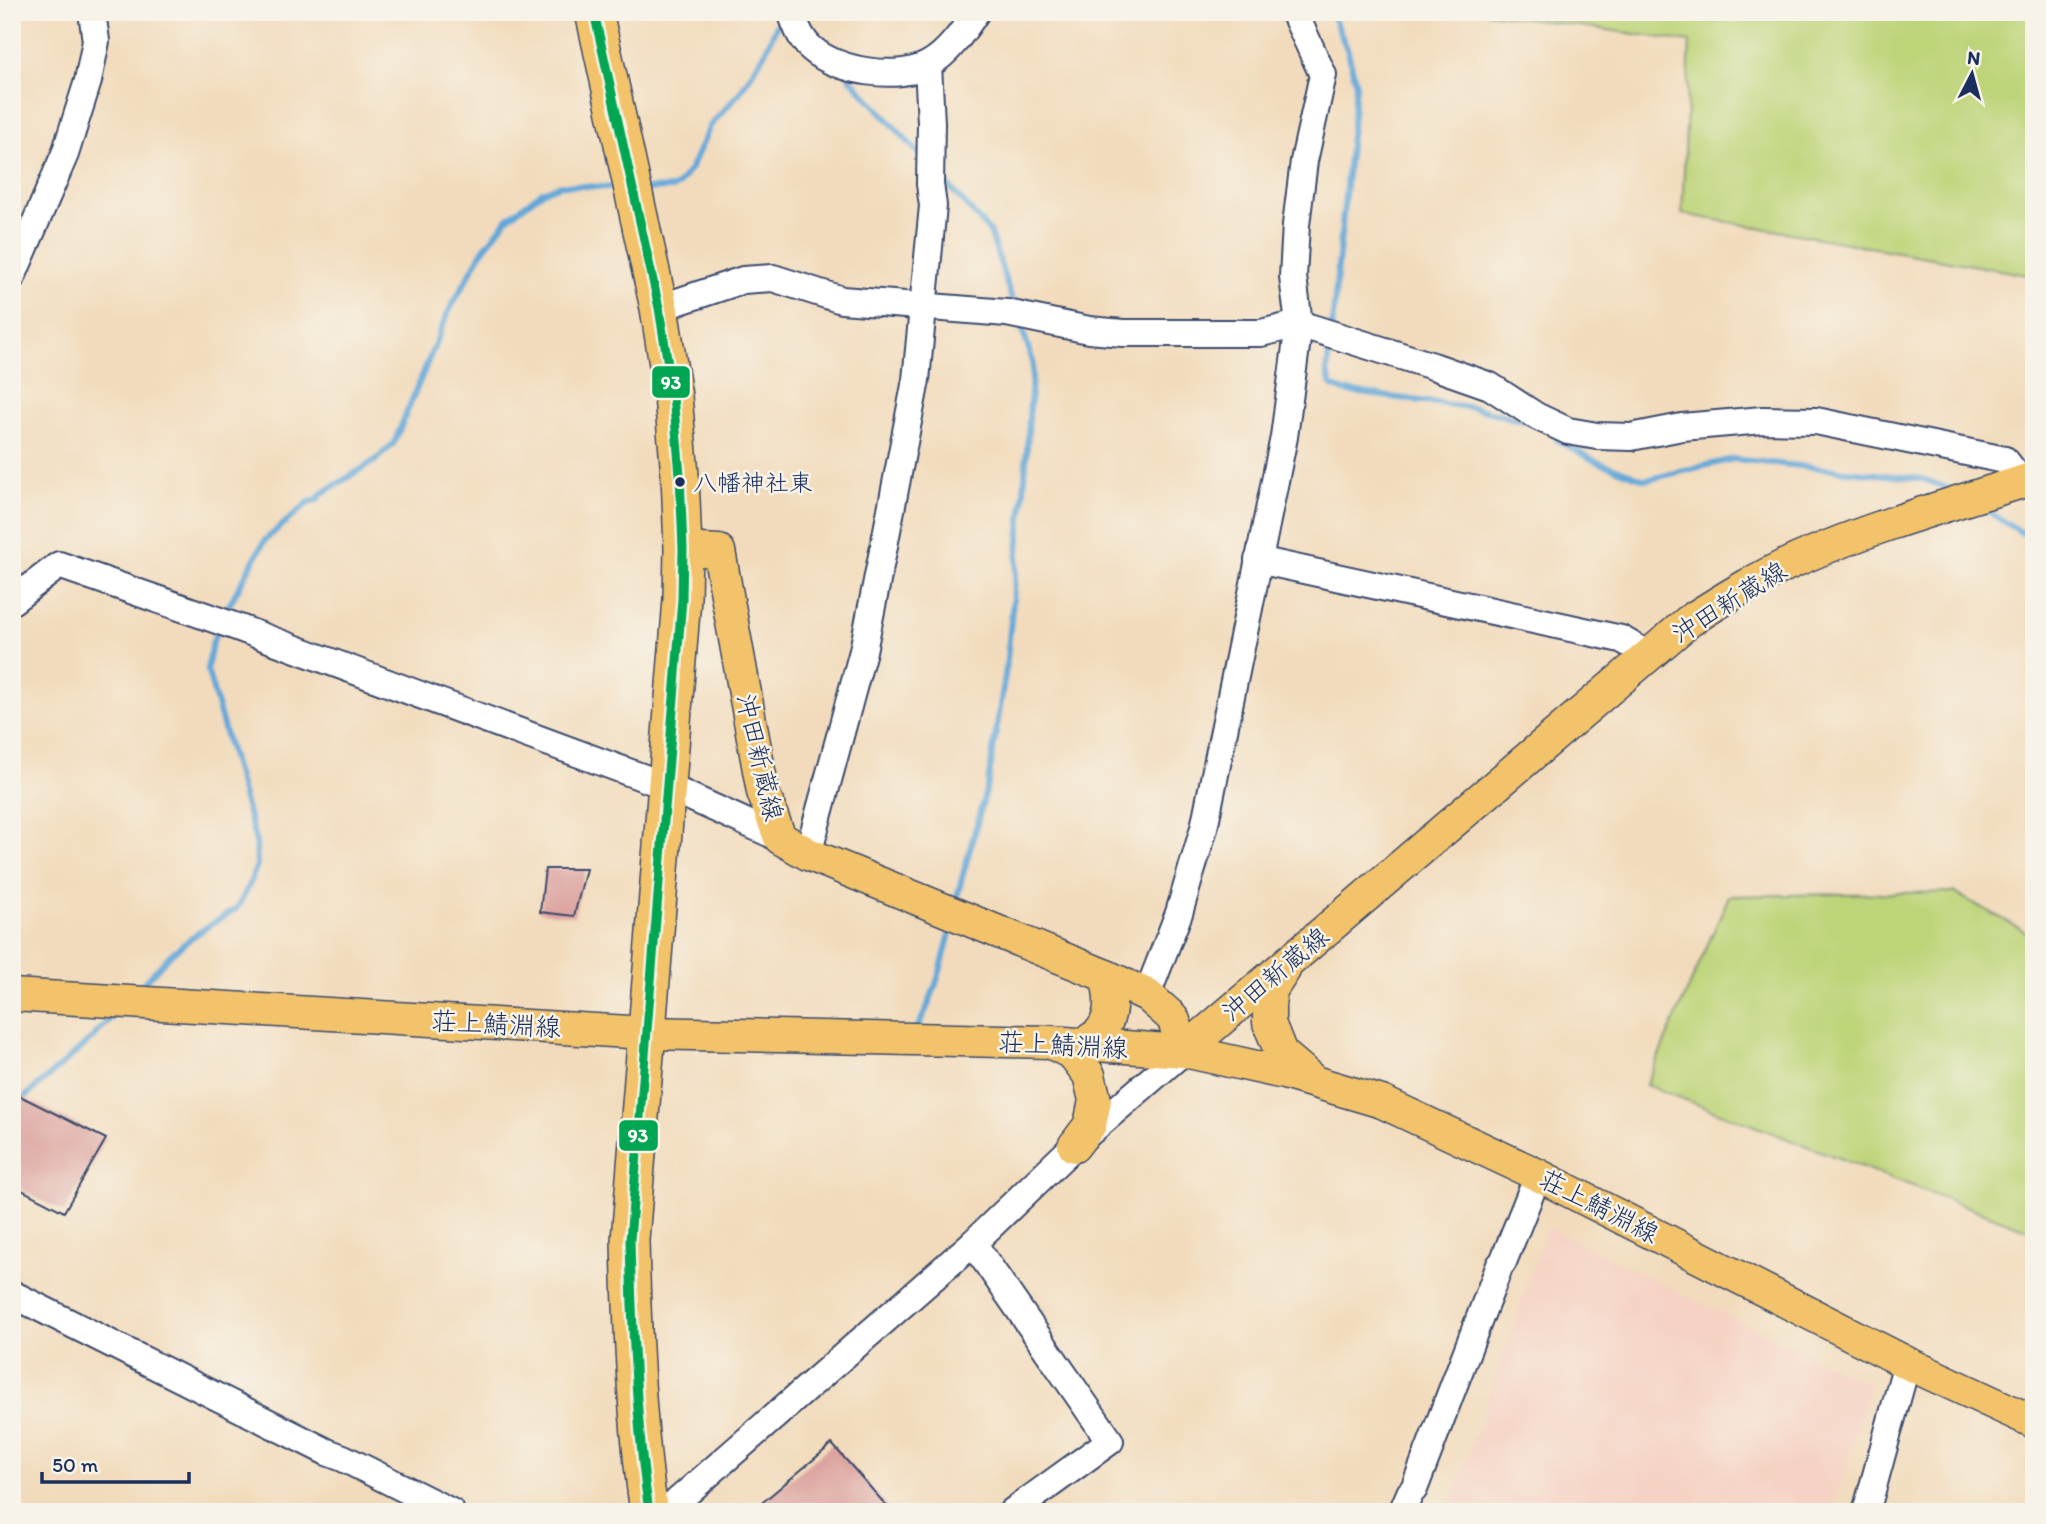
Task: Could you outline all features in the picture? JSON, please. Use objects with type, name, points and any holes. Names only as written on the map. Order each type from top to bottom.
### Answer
[{"type":"highway","points":[[594,12],[659,308],[673,396],[683,549],[682,599],[630,1240],[642,1461],[649,1512]]},
{"type":"main road","name":"沖田新蔵線","points":[[683,549],[719,551],[763,792],[780,838],[808,854],[1147,995],[1173,1018],[1184,1051],[1689,621],[1798,559],[1846,540],[2028,480]]},
{"type":"main road","points":[[1288,962],[1271,990],[1269,1023],[1281,1053],[1315,1082]]},
{"type":"main road","points":[[1083,1045],[1101,1031],[1106,1023],[1111,995],[1106,976]]},
{"type":"main road","name":"荘上鯖淵線","points":[[12,995],[646,1034],[1050,1042],[1184,1051],[1284,1073],[1382,1102],[1538,1175],[1908,1363],[2034,1422]]},
{"type":"main road","points":[[1050,1042],[1073,1054],[1089,1075],[1095,1100],[1090,1125],[1074,1146]]},
{"type":"street","points":[[12,276],[65,154],[88,81],[96,41],[92,12]]},
{"type":"street","points":[[791,12],[797,30],[811,49],[836,64],[871,73],[928,65],[941,55],[976,12]]},
{"type":"street","points":[[1147,995],[1179,914],[1204,828],[1284,437],[1299,324],[1293,276],[1296,225],[1304,161],[1323,75],[1294,12]]},
{"type":"street","points":[[808,854],[863,651],[916,380],[933,206],[930,184],[928,65]]},
{"type":"street","points":[[659,308],[743,280],[773,278],[842,300],[1007,313],[1089,330],[1123,333],[1261,334],[1299,324],[1490,386],[1536,416],[1568,430],[1597,436],[1631,437],[1682,427],[1763,420],[1816,421],[2005,460],[2028,480]]},
{"type":"street","points":[[1258,560],[1621,639],[1648,656]]},
{"type":"street","points":[[12,601],[59,565],[666,786],[780,838]]},
{"type":"street","points":[[665,1512],[974,1243],[1074,1146],[1184,1051]]},
{"type":"street","points":[[1402,1512],[1538,1175]]},
{"type":"street","points":[[974,1243],[1110,1441],[1012,1512]]},
{"type":"street","points":[[12,1294],[451,1512]]},
{"type":"street","points":[[1866,1512],[1908,1363]]},
{"type":"shaded area","points":[[1547,1227],[1870,1385],[1833,1512],[1448,1512]]},
{"type":"green space","points":[[1484,12],[2034,12],[2034,276],[1682,214],[1690,42]]},
{"type":"green space","points":[[1953,892],[2034,936],[2034,1232],[1646,1085],[1729,896]]},
{"type":"building","points":[[545,869],[586,869],[574,916],[540,912]]},
{"type":"building","points":[[12,1092],[106,1139],[64,1212],[12,1185]]},
{"type":"building","points":[[832,1444],[892,1512],[751,1512]]},
{"type":"waterway","points":[[1331,12],[1348,51],[1356,85],[1332,326]]},
{"type":"waterway","points":[[646,189],[673,188],[678,185],[691,168],[710,126],[740,92],[764,54],[782,14]]},
{"type":"waterway","points":[[849,77],[922,157]]},
{"type":"waterway","points":[[939,175],[990,232],[1015,309]]},
{"type":"waterway","points":[[223,616],[265,540],[309,502],[317,500],[321,494],[376,460],[394,443],[449,311],[483,250],[508,218],[542,192],[561,185],[621,188]]},
{"type":"waterway","points":[[955,904],[988,783],[1006,669],[1024,491],[1033,362],[1020,322]]},
{"type":"waterway","points":[[1330,341],[1327,372],[1331,385],[1344,391],[1476,408],[1523,421]]},
{"type":"waterway","points":[[1557,440],[1595,461],[1646,480],[1733,459],[1923,479],[1955,491]]},
{"type":"waterway","points":[[1979,506],[2034,540]]},
{"type":"waterway","points":[[136,991],[171,954],[237,908],[257,865],[256,842],[207,669],[219,626]]},
{"type":"waterway","points":[[916,1030],[938,978],[952,922]]},
{"type":"waterway","points":[[19,1102],[87,1043],[117,1012]]},
{"type":"transit line","name":"93","points":[[594,12],[659,308],[673,396],[683,549],[682,599],[630,1240],[635,1376],[649,1512]]},
{"type":"place","name":"八幡神社東","points":[[680,482]]}]
